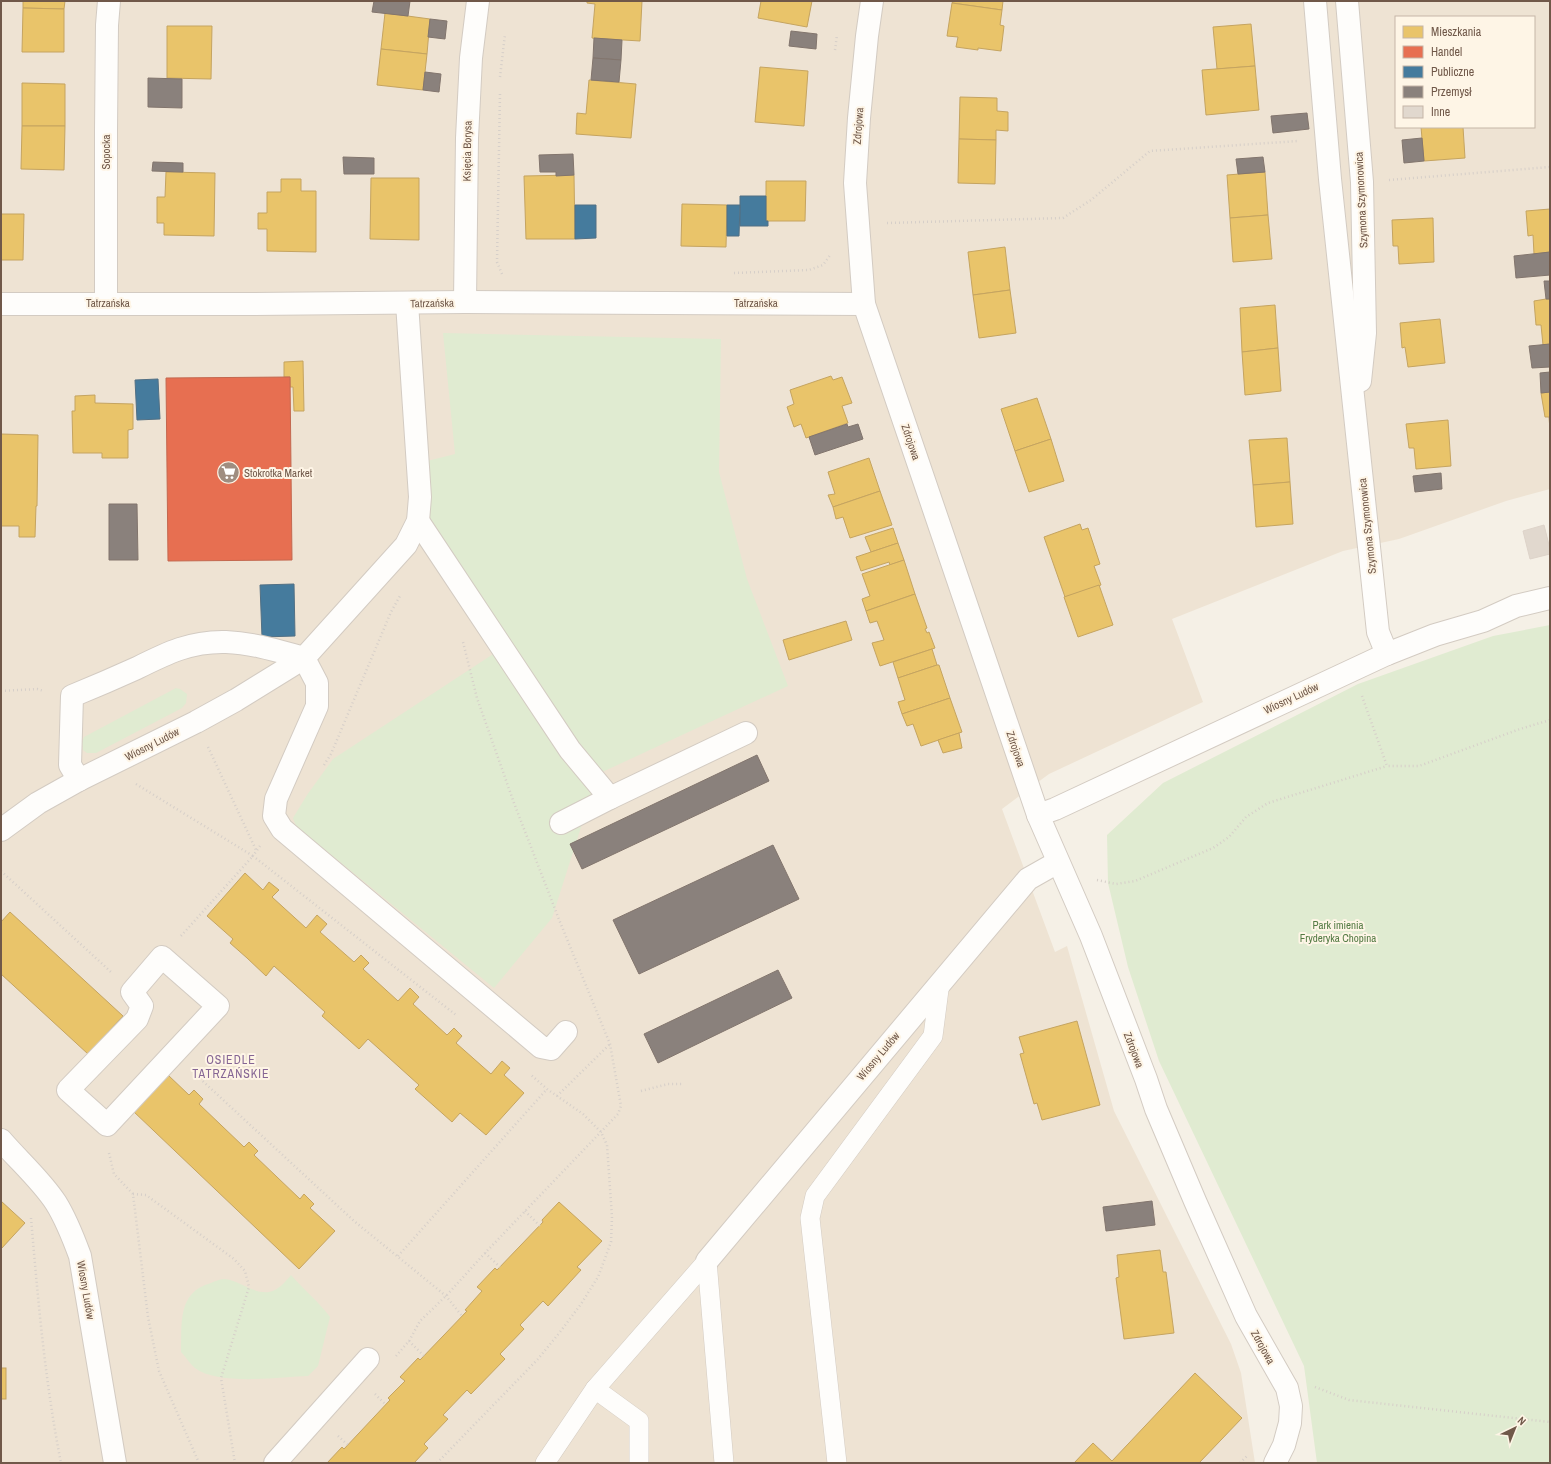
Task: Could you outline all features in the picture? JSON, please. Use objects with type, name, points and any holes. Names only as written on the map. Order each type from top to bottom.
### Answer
[{"type":"street","name":"Sopocka","points":[[106,303],[106,116],[107,25],[109,1]]},
{"type":"street","name":"Księcia Borysa","points":[[465,302],[467,138],[471,58],[478,1]]},
{"type":"street","name":"Zdrojowa","points":[[872,1],[859,118],[855,183],[864,304],[1038,815],[1091,936],[1159,1116],[1246,1316],[1287,1388],[1291,1406],[1290,1423],[1281,1457]]},
{"type":"street","name":"Szymona Szymonowica","points":[[1314,1],[1330,179],[1378,632],[1387,654]]},
{"type":"street","name":"Szymona Szymonowica","points":[[1346,1],[1362,182],[1365,333],[1361,379],[1353,397]]},
{"type":"street","name":"Tatrzańska","points":[[1,304],[465,302],[864,304]]},
{"type":"street","points":[[407,303],[420,497],[418,521],[570,750],[610,798]]},
{"type":"street","name":"Wiosny Ludów","points":[[1,830],[38,803],[78,780],[196,722],[236,700],[304,658],[406,545],[418,521]]},
{"type":"street","name":"Wiosny Ludów","points":[[1038,815],[1055,809],[1387,654],[1435,635],[1483,621],[1516,606],[1550,598]]},
{"type":"street","points":[[78,780],[70,765],[72,696],[137,668],[165,653],[191,645],[226,642],[260,646],[304,658],[317,683],[317,706],[276,799],[274,816],[282,829],[541,1047],[551,1049],[566,1032]]},
{"type":"street","points":[[561,823],[746,733]]},
{"type":"street","name":"Wiosny Ludów","points":[[707,1261],[1028,879],[1058,862]]},
{"type":"street","points":[[162,957],[218,1006],[107,1126],[68,1090],[137,1019],[142,1006],[132,992],[162,957]]},
{"type":"street","name":"Wiosny Ludów","points":[[1,1140],[55,1202],[68,1224],[80,1256],[115,1463]]},
{"type":"street","points":[[276,1463],[368,1359]]},
{"type":"lane","points":[[837,1463],[810,1218],[815,1196],[933,1036],[940,982]]},
{"type":"lane","points":[[545,1463],[595,1389],[707,1261]]},
{"type":"lane","points":[[707,1261],[724,1463]]},
{"type":"lane","points":[[595,1389],[639,1421],[639,1463]]},
{"type":"path","points":[[835,51],[837,29]]},
{"type":"path","points":[[500,84],[505,31]]},
{"type":"path","points":[[500,92],[497,262],[503,277]]},
{"type":"path","points":[[885,223],[1063,218],[1095,197],[1150,151],[1327,140]]},
{"type":"path","points":[[1362,182],[1550,167]]},
{"type":"path","points":[[732,273],[809,270],[823,265],[833,251]]},
{"type":"path","points":[[322,767],[331,754],[391,612],[403,591]]},
{"type":"path","points":[[397,1354],[409,1341],[420,1321],[446,1296],[618,1114],[621,1106],[610,1044],[560,922],[514,803],[477,698],[462,641]]},
{"type":"path","points":[[1354,670],[1364,703],[1387,766]]},
{"type":"path","points":[[1,691],[37,689],[72,696]]},
{"type":"path","points":[[1069,886],[1085,878],[1116,884],[1135,881],[1213,848],[1229,837],[1246,817],[1268,803],[1387,766],[1419,766],[1520,729],[1550,720]]},
{"type":"path","points":[[196,722],[256,850]]},
{"type":"path","points":[[113,764],[124,776],[253,856],[459,1017]]},
{"type":"path","points":[[162,957],[253,856],[256,850],[267,839],[282,829]]},
{"type":"path","points":[[1,871],[132,992]]},
{"type":"path","points":[[557,1096],[610,1044]]},
{"type":"path","points":[[173,1053],[354,1221],[446,1296],[462,1316]]},
{"type":"path","points":[[437,1463],[538,1359],[581,1304],[598,1277],[611,1242],[612,1217],[607,1145],[601,1132],[583,1114],[547,1089],[526,1071]]},
{"type":"path","points":[[642,1091],[668,1084],[683,1084]]},
{"type":"path","points":[[398,1256],[547,1089]]},
{"type":"path","points":[[107,1126],[104,1133],[114,1174],[133,1194],[148,1317],[159,1371],[199,1463]]},
{"type":"path","points":[[133,1194],[146,1195],[234,1260],[246,1271],[248,1287],[221,1378],[235,1463]]},
{"type":"path","points":[[525,1211],[540,1226]]},
{"type":"path","points":[[30,1213],[40,1320],[61,1463]]},
{"type":"path","points":[[485,1253],[500,1267]]},
{"type":"path","points":[[409,1341],[424,1356]]},
{"type":"path","points":[[1277,1372],[1349,1400],[1550,1422]]},
{"type":"path","points":[[1240,1463],[1250,1452]]},
{"type":"shaded area","points":[[1,1],[1550,1],[1550,489],[1506,501],[1399,539],[1343,551],[1172,619],[1203,702],[1049,774],[1002,809],[1055,952],[1067,946],[1114,1111],[1231,1344],[1241,1373],[1255,1463],[1,1463]]},
{"type":"green space","points":[[443,333],[721,339],[719,472],[747,579],[788,686],[598,774],[552,918],[494,988],[296,826],[293,818],[307,795],[333,759],[510,643],[426,517],[427,461],[455,454]]},
{"type":"green space","name":"Park imienia Fryderyka Chopina","points":[[1550,625],[1550,1463],[1317,1463],[1304,1366],[1159,1061],[1128,967],[1108,883],[1107,835],[1163,783],[1358,684],[1493,636]]},
{"type":"green space","points":[[176,688],[187,694],[186,703],[182,708],[96,753],[87,753],[83,750],[82,742],[84,737]]},
{"type":"green space","points":[[291,1275],[330,1317],[318,1366],[308,1376],[266,1379],[233,1379],[205,1374],[191,1365],[181,1352],[181,1331],[184,1310],[187,1301],[192,1294],[200,1287],[222,1279],[231,1280],[258,1291],[269,1292],[279,1288]]},
{"type":"building: Mieszkania","points":[[23,1],[65,1],[64,9],[23,8]]},
{"type":"building: Mieszkania","points":[[587,1],[642,1],[640,41],[592,38],[595,4],[587,3]]},
{"type":"building: Mieszkania","points":[[761,1],[812,1],[807,27],[758,18]]},
{"type":"building: Mieszkania","points":[[953,1],[1003,1],[1002,10],[952,3]]},
{"type":"building: Mieszkania","points":[[952,3],[1002,10],[1000,25],[1004,26],[1001,51],[956,47],[958,37],[947,36]]},
{"type":"building: Mieszkania","points":[[23,8],[64,9],[64,52],[22,52]]},
{"type":"building: Mieszkania","points":[[385,13],[430,19],[427,54],[381,49]]},
{"type":"building: Mieszkania","points":[[1251,24],[1255,66],[1217,69],[1213,27]]},
{"type":"building: Mieszkania","points":[[167,26],[212,26],[211,79],[167,78]]},
{"type":"building: Mieszkania","points":[[381,49],[427,54],[423,90],[377,85]]},
{"type":"building: Mieszkania","points":[[1255,66],[1259,110],[1206,115],[1202,70]]},
{"type":"building: Mieszkania","points":[[760,67],[808,71],[804,126],[755,122]]},
{"type":"building: Mieszkania","points":[[589,80],[636,84],[631,138],[576,134],[577,113],[586,114]]},
{"type":"building: Mieszkania","points":[[22,83],[65,84],[65,126],[22,126]]},
{"type":"building: Mieszkania","points":[[960,97],[997,98],[997,111],[1008,112],[1008,131],[996,130],[996,140],[959,139]]},
{"type":"building: Mieszkania","points":[[22,126],[65,126],[64,170],[21,169]]},
{"type":"building: Mieszkania","points":[[1421,128],[1463,128],[1465,158],[1424,161]]},
{"type":"building: Mieszkania","points":[[959,139],[996,140],[995,184],[958,183]]},
{"type":"building: Mieszkania","points":[[166,172],[215,173],[214,236],[164,235],[164,223],[157,223],[157,197],[165,197]]},
{"type":"building: Mieszkania","points":[[1265,172],[1268,215],[1230,218],[1227,175]]},
{"type":"building: Mieszkania","points":[[574,175],[575,239],[526,239],[524,176]]},
{"type":"building: Mieszkania","points":[[371,178],[419,178],[419,240],[370,239]]},
{"type":"building: Mieszkania","points":[[281,179],[301,179],[301,191],[316,191],[316,252],[267,251],[267,229],[258,229],[258,213],[267,213],[267,192],[281,192]]},
{"type":"building: Mieszkania","points":[[766,181],[806,181],[805,221],[766,221]]},
{"type":"building: Mieszkania","points":[[682,204],[727,205],[726,247],[681,246]]},
{"type":"building: Mieszkania","points":[[1550,209],[1550,252],[1534,254],[1533,235],[1528,236],[1526,211]]},
{"type":"building: Mieszkania","points":[[1,214],[24,214],[23,260],[1,260]]},
{"type":"building: Mieszkania","points":[[1268,215],[1272,259],[1233,262],[1230,218]]},
{"type":"building: Mieszkania","points":[[1433,218],[1434,262],[1399,264],[1398,246],[1393,246],[1392,220]]},
{"type":"building: Mieszkania","points":[[1005,247],[1010,290],[973,295],[968,252]]},
{"type":"building: Mieszkania","points":[[1010,290],[1016,333],[979,338],[973,295]]},
{"type":"building: Mieszkania","points":[[1550,299],[1550,344],[1543,345],[1541,325],[1536,325],[1534,301]]},
{"type":"building: Mieszkania","points":[[1275,305],[1278,348],[1242,352],[1240,308]]},
{"type":"building: Mieszkania","points":[[1440,319],[1445,363],[1408,367],[1405,347],[1402,348],[1400,323]]},
{"type":"building: Mieszkania","points":[[1278,348],[1281,391],[1245,395],[1242,352]]},
{"type":"building: Mieszkania","points":[[303,361],[304,411],[294,411],[293,387],[290,387],[290,377],[284,377],[284,362]]},
{"type":"building: Mieszkania","points":[[831,376],[833,380],[842,377],[852,403],[842,406],[848,423],[806,438],[801,424],[794,427],[787,407],[794,404],[790,390]]},
{"type":"building: Mieszkania","points":[[1550,392],[1550,430],[1549,417],[1545,417],[1541,393]]},
{"type":"building: Mieszkania","points":[[95,395],[95,403],[133,404],[133,429],[128,430],[128,458],[102,458],[102,453],[73,453],[72,411],[75,411],[75,396]]},
{"type":"building: Mieszkania","points":[[1037,398],[1051,439],[1015,451],[1001,409]]},
{"type":"building: Mieszkania","points":[[1448,420],[1451,466],[1416,469],[1414,448],[1409,448],[1406,424]]},
{"type":"building: Mieszkania","points":[[1,434],[38,435],[35,537],[19,537],[19,526],[1,526]]},
{"type":"building: Mieszkania","points":[[1287,438],[1290,482],[1253,485],[1249,440]]},
{"type":"building: Mieszkania","points":[[1051,439],[1064,481],[1029,492],[1015,451]]},
{"type":"building: Mieszkania","points":[[869,458],[880,491],[833,507],[828,495],[835,494],[828,472]]},
{"type":"building: Mieszkania","points":[[1290,482],[1293,524],[1256,527],[1253,485]]},
{"type":"building: Mieszkania","points":[[880,491],[892,525],[850,538],[843,517],[836,519],[833,507]]},
{"type":"building: Mieszkania","points":[[1080,524],[1082,530],[1088,528],[1100,564],[1094,566],[1101,585],[1065,597],[1044,537]]},
{"type":"building: Mieszkania","points":[[893,528],[898,543],[871,552],[865,537]]},
{"type":"building: Mieszkania","points":[[898,543],[904,560],[890,565],[889,562],[861,571],[856,557]]},
{"type":"building: Mieszkania","points":[[904,560],[915,594],[866,611],[862,599],[870,596],[862,574]]},
{"type":"building: Mieszkania","points":[[1099,585],[1113,625],[1078,637],[1064,597]]},
{"type":"building: Mieszkania","points":[[915,594],[927,628],[925,629],[927,633],[929,632],[935,648],[880,666],[872,643],[884,640],[877,621],[870,623],[866,611]]},
{"type":"building: Mieszkania","points":[[846,621],[852,640],[789,660],[783,640]]},
{"type":"building: Mieszkania","points":[[932,649],[937,665],[898,678],[893,662]]},
{"type":"building: Mieszkania","points":[[939,665],[950,698],[902,714],[898,702],[905,700],[898,678]]},
{"type":"building: Mieszkania","points":[[950,698],[962,732],[921,746],[913,724],[907,726],[902,714]]},
{"type":"building: Mieszkania","points":[[959,733],[962,748],[943,753],[938,740]]},
{"type":"building: Mieszkania","points":[[245,873],[263,890],[269,882],[279,890],[272,897],[306,928],[317,915],[327,924],[320,932],[354,962],[361,955],[369,963],[363,969],[398,1001],[410,988],[419,997],[413,1004],[447,1035],[454,1028],[462,1036],[456,1043],[491,1074],[502,1061],[510,1068],[504,1075],[524,1093],[486,1135],[460,1113],[452,1122],[415,1089],[419,1085],[368,1039],[359,1049],[322,1016],[325,1012],[274,966],[266,976],[230,943],[233,939],[207,916]]},
{"type":"building: Mieszkania","points":[[10,912],[123,1016],[88,1054],[1,974],[1,922]]},
{"type":"building: Mieszkania","points":[[1077,1021],[1100,1105],[1042,1120],[1037,1103],[1034,1104],[1020,1054],[1024,1053],[1019,1037]]},
{"type":"building: Mieszkania","points":[[168,1075],[189,1095],[194,1090],[203,1099],[199,1104],[244,1147],[249,1142],[258,1151],[254,1155],[300,1199],[304,1194],[314,1204],[310,1208],[335,1231],[299,1269],[133,1111]]},
{"type":"building: Mieszkania","points":[[1,1201],[25,1223],[1,1249]]},
{"type":"building: Mieszkania","points":[[559,1202],[602,1241],[577,1267],[581,1270],[548,1306],[543,1301],[520,1325],[524,1329],[500,1354],[505,1359],[471,1394],[467,1390],[443,1415],[448,1419],[424,1444],[428,1448],[414,1463],[327,1463],[342,1447],[344,1449],[390,1400],[388,1398],[405,1381],[400,1377],[418,1358],[420,1360],[467,1311],[465,1310],[482,1291],[477,1287],[495,1268],[497,1270],[543,1222],[542,1220]]},
{"type":"building: Mieszkania","points":[[1160,1250],[1163,1272],[1166,1272],[1174,1333],[1124,1339],[1116,1278],[1119,1277],[1117,1255]]},
{"type":"building: Mieszkania","points":[[1,1368],[6,1368],[6,1399],[1,1399]]},
{"type":"building: Mieszkania","points":[[1195,1373],[1242,1418],[1199,1463],[1074,1463],[1093,1443],[1112,1461]]},
{"type":"building: Handel","name":"Stokrotka Market","points":[[290,377],[292,560],[168,561],[166,378]]},
{"type":"building: Publiczne","points":[[740,196],[766,196],[766,221],[768,221],[768,226],[740,226]]},
{"type":"building: Publiczne","points":[[575,205],[596,205],[596,238],[575,239]]},
{"type":"building: Publiczne","points":[[727,205],[740,205],[739,236],[727,236]]},
{"type":"building: Publiczne","points":[[158,379],[160,419],[137,420],[135,380]]},
{"type":"building: Publiczne","points":[[294,584],[295,636],[262,637],[260,585]]},
{"type":"building: Przemysł","points":[[374,1],[410,1],[408,16],[372,12]]},
{"type":"building: Przemysł","points":[[430,19],[447,21],[445,39],[428,37]]},
{"type":"building: Przemysł","points":[[791,31],[817,34],[816,49],[789,46]]},
{"type":"building: Przemysł","points":[[594,38],[622,40],[621,60],[593,58]]},
{"type":"building: Przemysł","points":[[593,58],[621,60],[619,82],[591,80]]},
{"type":"building: Przemysł","points":[[425,72],[441,74],[439,92],[423,90]]},
{"type":"building: Przemysł","points":[[148,78],[182,79],[182,108],[148,107]]},
{"type":"building: Przemysł","points":[[1307,113],[1309,129],[1273,133],[1271,116]]},
{"type":"building: Przemysł","points":[[1422,138],[1424,161],[1404,163],[1402,140]]},
{"type":"building: Przemysł","points":[[573,154],[574,175],[556,176],[556,172],[540,172],[539,155]]},
{"type":"building: Przemysł","points":[[343,157],[374,158],[374,174],[344,174]]},
{"type":"building: Przemysł","points":[[1263,157],[1265,172],[1238,174],[1236,159]]},
{"type":"building: Przemysł","points":[[153,162],[183,163],[183,172],[152,171]]},
{"type":"building: Przemysł","points":[[1550,252],[1550,275],[1516,278],[1514,256]]},
{"type":"building: Przemysł","points":[[1544,281],[1550,281],[1550,299],[1546,299]]},
{"type":"building: Przemysł","points":[[1550,344],[1550,367],[1532,368],[1529,346]]},
{"type":"building: Przemysł","points":[[1550,372],[1550,392],[1541,393],[1540,373]]},
{"type":"building: Przemysł","points":[[847,424],[848,427],[858,424],[863,439],[815,455],[809,437]]},
{"type":"building: Przemysł","points":[[1441,473],[1442,489],[1415,492],[1413,476]]},
{"type":"building: Przemysł","points":[[109,504],[137,504],[138,560],[109,560]]},
{"type":"building: Przemysł","points":[[757,755],[769,781],[582,869],[570,844]]},
{"type":"building: Przemysł","points":[[773,845],[799,899],[639,974],[613,920]]},
{"type":"building: Przemysł","points":[[778,970],[792,998],[658,1063],[644,1034]]},
{"type":"building: Przemysł","points":[[1152,1201],[1155,1225],[1106,1231],[1103,1207]]},
{"type":"building: Inne","points":[[1544,525],[1550,554],[1530,559],[1523,531]]},
{"type":"place","name":"Stokrotka Market","points":[[229,473]]},
{"type":"district","name":"OSIEDLE TATRZAŃSKIE","points":[[231,1067]]}]
